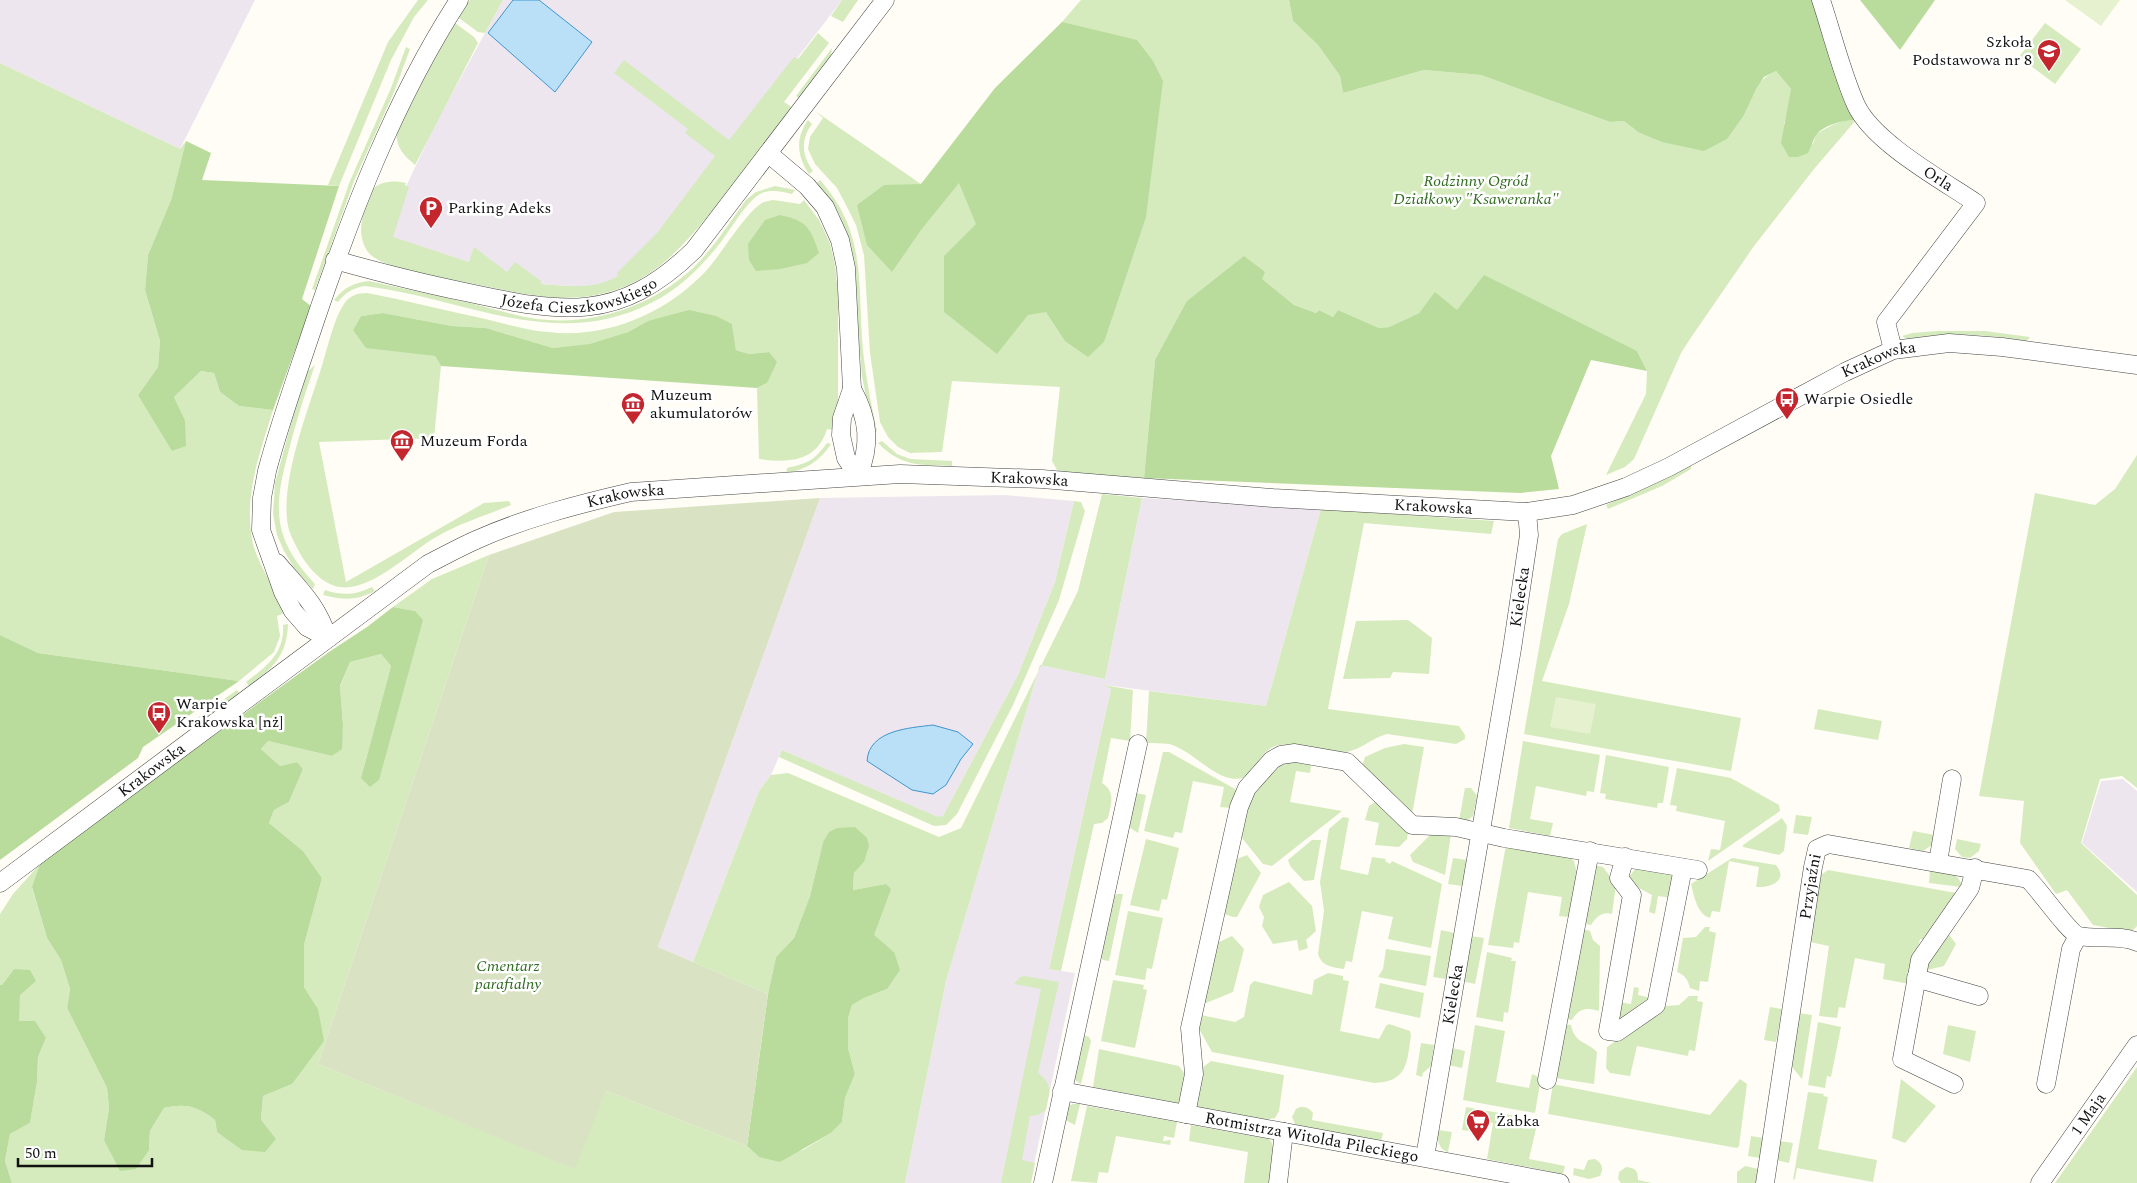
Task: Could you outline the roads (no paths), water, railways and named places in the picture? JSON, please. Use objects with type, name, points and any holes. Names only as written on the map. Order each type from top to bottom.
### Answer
[{"type":"street","points":[[328,638],[307,627],[293,611],[283,592],[261,530],[262,498],[267,471],[335,260],[378,154],[408,89],[436,35],[460,0]]},
{"type":"street","name":"Józefa Cieszkowskiego","points":[[335,260],[416,282],[548,308],[573,309],[601,305],[642,290],[677,267],[714,226],[885,0]]},
{"type":"street","name":"Orla","points":[[1821,0],[1856,106],[1873,130],[1897,150],[1976,203],[1886,322],[1893,350]]},
{"type":"street","points":[[769,154],[807,186],[825,207],[840,240],[846,268],[852,390],[842,418],[841,435],[846,458],[858,476]]},
{"type":"street","name":"Krakowska","points":[[0,883],[428,564],[476,540],[526,521],[631,492],[900,474],[1042,479],[1273,498],[1526,512],[1573,505],[1626,487],[1669,467],[1845,372],[1893,350],[1949,343],[2002,346],[2137,365]]},
{"type":"street","points":[[852,390],[859,402],[867,435],[866,458],[858,476]]},
{"type":"street","name":"Kielecka","points":[[1425,1157],[1521,588],[1529,535],[1526,512]]},
{"type":"street","points":[[1043,1183],[1138,744]]},
{"type":"street","points":[[1186,1114],[1194,1074],[1190,1028],[1239,807],[1247,788],[1272,760],[1281,755],[1295,753],[1347,762],[1412,826],[1456,827],[1504,838],[1691,869],[1656,1005],[1617,1032],[1608,1031],[1632,895],[1619,878],[1624,858]]},
{"type":"street","points":[[1938,862],[1952,779]]},
{"type":"street","name":"Przyjaźni","points":[[1765,1183],[1817,849],[1828,844],[1975,868],[2028,879],[2039,889],[2061,918],[2078,936]]},
{"type":"street","points":[[1547,1080],[1590,852]]},
{"type":"street","points":[[1954,1084],[1902,1059],[1920,960],[1970,888],[1975,868]]},
{"type":"street","points":[[2046,1084],[2071,949],[2078,936],[2137,942]]},
{"type":"street","points":[[1916,978],[1979,996]]},
{"type":"street","name":"1 Maja","points":[[2040,1183],[2137,1045]]},
{"type":"street","name":"Rotmistrza Witolda Pileckiego","points":[[1062,1092],[1425,1157],[1483,1176],[1560,1183]]},
{"type":"street","points":[[1278,1183],[1284,1132]]},
{"type":"water","points":[[513,0],[539,0],[592,42],[555,92],[488,33]]},
{"type":"water","points":[[933,725],[958,732],[973,744],[961,759],[946,785],[933,794],[912,790],[867,761],[869,751],[882,737],[892,732]]},
{"type":"place","name":"Szkoła Podstawowa nr 8","points":[[2049,72]]},
{"type":"place","name":"Parking Adeks","points":[[431,229]]},
{"type":"place","name":"Warpie Osiedle","points":[[1787,420]]},
{"type":"place","name":"Muzeum akumulatorów","points":[[633,425]]},
{"type":"place","name":"Muzeum Forda","points":[[402,462]]},
{"type":"place","name":"Warpie Krakowska [nż]","points":[[159,734]]},
{"type":"place","name":"Żabka","points":[[1478,1142]]},
{"type":"park label","name":"Rodzinny Ogród Działkowy \"Ksaweranka\"","points":[[1476,190]]},
{"type":"park label","name":"Cmentarz parafialny","points":[[508,975]]}]
